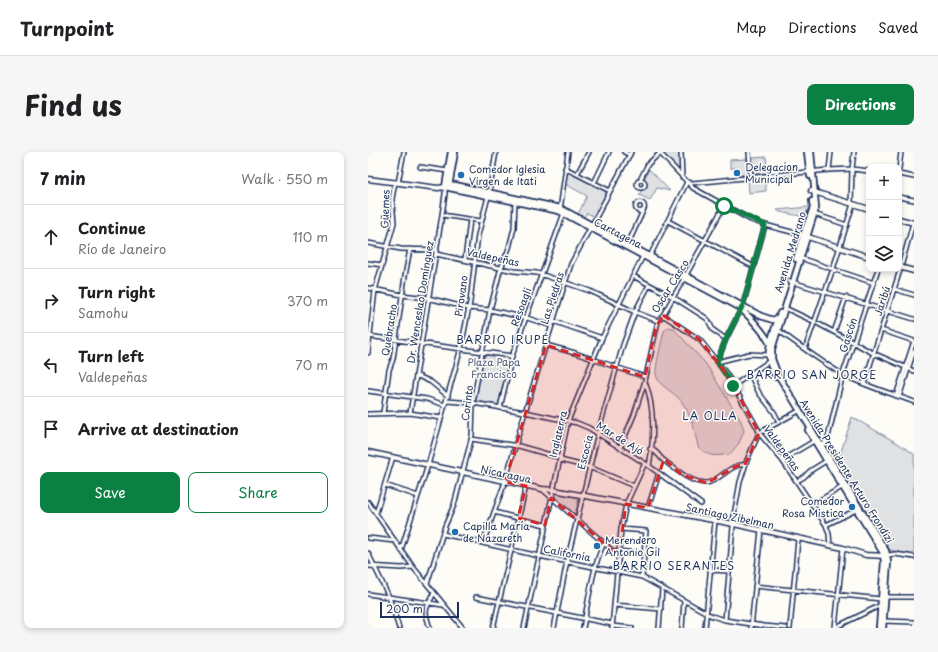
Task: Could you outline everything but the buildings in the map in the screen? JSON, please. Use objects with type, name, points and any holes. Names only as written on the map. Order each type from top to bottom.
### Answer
[{"type":"main road","points":[[448,187],[448,171],[451,152]]},
{"type":"main road","points":[[448,187],[455,152]]},
{"type":"main road","name":"Avenida Medrano","points":[[776,330],[779,316],[800,258],[804,236],[816,208],[807,152]]},
{"type":"main road","name":"Avenida Medrano","points":[[811,152],[811,172]]},
{"type":"main road","name":"Cartagena","points":[[448,187],[489,194],[561,211],[769,320]]},
{"type":"main road","name":"Avenida Medrano","points":[[776,330],[785,308],[791,281],[812,208],[813,192]]},
{"type":"main road","name":"Cartagena","points":[[627,246],[649,258]]},
{"type":"main road","name":"Cartagena","points":[[742,307],[765,335],[770,344]]},
{"type":"main road","points":[[750,318],[751,314],[754,312]]},
{"type":"main road","points":[[769,320],[775,320],[779,316]]},
{"type":"main road","name":"Avenida Presidente Arturo Frondizi","points":[[776,330],[770,344],[768,355],[768,362],[772,371],[819,447],[826,461],[884,547],[886,556],[884,562],[883,628]]},
{"type":"main road","name":"Avenida Presidente Arturo Frondizi","points":[[776,330],[771,354],[773,366],[856,510],[886,556]]},
{"type":"main road","name":"Avenida Presidente Arturo Frondizi","points":[[879,628],[883,605]]},
{"type":"street","name":"Güemes","points":[[368,353],[375,290],[394,223],[392,199],[404,152]]},
{"type":"street","name":"Pirovano","points":[[401,550],[428,465],[461,348],[478,235],[489,194],[496,152]]},
{"type":"street","name":"Resoagli","points":[[500,408],[512,356],[542,275],[561,211],[568,152]]},
{"type":"street","points":[[577,174],[589,152]]},
{"type":"street","points":[[594,183],[609,152]]},
{"type":"street","points":[[624,152],[630,154]]},
{"type":"street","points":[[640,180],[648,164],[659,152],[693,188],[724,206],[765,225],[866,256]]},
{"type":"street","points":[[681,152],[682,177]]},
{"type":"street","points":[[749,152],[751,178]]},
{"type":"street","points":[[829,170],[831,152]]},
{"type":"street","points":[[805,349],[840,248],[852,204],[852,169],[854,152]]},
{"type":"street","points":[[900,164],[901,152]]},
{"type":"street","name":"Las Piedras","points":[[483,543],[505,482],[571,264],[630,154]]},
{"type":"street","points":[[420,167],[448,171]]},
{"type":"street","points":[[565,168],[610,192]]},
{"type":"street","points":[[687,182],[692,183],[829,170],[852,169],[866,171]]},
{"type":"street","points":[[902,175],[914,177]]},
{"type":"street","name":"Cartagena","points":[[368,179],[438,188],[448,187]]},
{"type":"street","points":[[649,258],[687,182]]},
{"type":"street","name":"Dr. Wenceslao Domínguez","points":[[410,413],[445,194],[448,187]]},
{"type":"street","points":[[813,192],[866,208]]},
{"type":"street","points":[[902,198],[914,200]]},
{"type":"street","name":"Corinto","points":[[427,584],[454,504],[471,440],[474,403],[490,310],[501,268],[509,248],[514,228],[515,200]]},
{"type":"street","name":"Oscar Casco","points":[[620,448],[634,415],[645,381],[658,321],[663,315],[706,241],[724,206]]},
{"type":"street","points":[[627,246],[643,211]]},
{"type":"street","points":[[814,214],[847,224]]},
{"type":"street","points":[[442,215],[481,221]]},
{"type":"street","points":[[465,259],[470,220]]},
{"type":"street","points":[[668,220],[754,267]]},
{"type":"street","points":[[902,220],[914,223]]},
{"type":"street","name":"Jaribú","points":[[902,261],[914,223]]},
{"type":"street","points":[[717,362],[726,339],[742,307],[765,225]]},
{"type":"street","name":"Valdepeñas","points":[[368,243],[388,247],[436,252],[514,271],[534,272],[590,291],[658,321]]},
{"type":"street","name":"Quebracho","points":[[383,413],[410,249]]},
{"type":"street","name":"Inglaterra","points":[[524,628],[568,421],[602,338],[643,256]]},
{"type":"street","points":[[800,258],[874,282]]},
{"type":"street","points":[[368,263],[382,265]]},
{"type":"street","points":[[902,268],[914,271]]},
{"type":"street","name":"Gascón","points":[[819,447],[826,442],[828,437],[844,374],[877,272]]},
{"type":"street","name":"Jaribú","points":[[864,384],[899,272]]},
{"type":"street","points":[[633,276],[673,297],[708,320],[713,330],[726,339]]},
{"type":"street","points":[[791,281],[914,319]]},
{"type":"street","name":"Escocia","points":[[554,628],[567,561],[598,433],[616,368],[635,312],[649,284]]},
{"type":"street","points":[[368,288],[402,295],[428,298],[468,308],[490,310],[526,318],[552,326]]},
{"type":"street","points":[[894,289],[914,295]]},
{"type":"street","points":[[834,332],[846,298]]},
{"type":"street","points":[[368,303],[374,304]]},
{"type":"street","points":[[785,308],[873,353],[914,371]]},
{"type":"street","name":"Valdepeñas","points":[[663,315],[700,340],[717,362],[733,386],[759,433],[782,460],[826,525],[830,545]]},
{"type":"street","name":"Cartagena","points":[[769,320],[776,330],[844,374],[864,384],[914,402]]},
{"type":"street","points":[[553,321],[602,338]]},
{"type":"street","points":[[765,335],[776,330]]},
{"type":"street","points":[[881,330],[914,341],[898,396]]},
{"type":"street","points":[[369,336],[422,342],[512,356]]},
{"type":"street","points":[[546,345],[575,353],[645,377]]},
{"type":"street","points":[[907,368],[914,351]]},
{"type":"street","points":[[717,362],[749,354],[768,355]]},
{"type":"street","points":[[733,386],[768,362]]},
{"type":"street","points":[[750,374],[759,393],[774,412],[779,422]]},
{"type":"street","points":[[416,375],[431,382],[448,396]]},
{"type":"street","points":[[645,381],[649,391],[653,422],[649,466]]},
{"type":"street","points":[[368,391],[427,399],[445,404]]},
{"type":"street","name":"Mar de Ajó","points":[[447,400],[525,412],[577,423],[598,433],[645,463],[702,504]]},
{"type":"street","points":[[725,620],[737,496],[745,465],[759,433],[797,412]]},
{"type":"street","points":[[368,414],[410,413],[441,418]]},
{"type":"street","points":[[471,440],[515,446],[589,467],[634,486]]},
{"type":"street","points":[[782,460],[814,441]]},
{"type":"street","points":[[650,449],[656,452],[682,475],[704,482],[709,482],[737,466],[745,465]]},
{"type":"street","name":"Nicaragua","points":[[368,452],[542,490],[619,556]]},
{"type":"street","points":[[375,512],[393,457]]},
{"type":"street","points":[[797,481],[826,461]]},
{"type":"street","points":[[612,626],[621,529],[626,504],[645,463]]},
{"type":"street","points":[[648,508],[659,473]]},
{"type":"street","points":[[385,485],[418,496]]},
{"type":"street","points":[[493,628],[526,486]]},
{"type":"street","points":[[813,504],[845,489]]},
{"type":"street","name":"Santiago Zibelman","points":[[542,490],[554,490],[734,524],[843,548],[866,555],[886,556],[895,554],[914,558]]},
{"type":"street","points":[[368,502],[413,567],[463,628]]},
{"type":"street","points":[[368,508],[375,512]]},
{"type":"street","points":[[826,525],[856,510]]},
{"type":"street","points":[[494,512],[545,525]]},
{"type":"street","points":[[705,628],[715,521]]},
{"type":"street","points":[[621,529],[646,531],[642,577]]},
{"type":"street","points":[[751,626],[761,530]]},
{"type":"street","name":"California","points":[[443,534],[618,573]]},
{"type":"street","points":[[368,538],[395,541]]},
{"type":"street","points":[[790,628],[798,539]]},
{"type":"street","points":[[583,628],[596,567],[604,543]]},
{"type":"street","points":[[834,628],[839,595],[843,548]]},
{"type":"street","points":[[619,551],[644,554]]},
{"type":"street","points":[[368,553],[389,597],[399,628]]},
{"type":"street","points":[[368,566],[401,568],[413,567]]},
{"type":"street","points":[[710,570],[729,571]]},
{"type":"street","points":[[618,573],[642,577],[706,613],[725,620],[751,626],[786,628]]},
{"type":"street","points":[[755,586],[839,595],[883,598],[914,597]]},
{"type":"street","points":[[659,628],[662,588]]},
{"type":"street","points":[[430,628],[426,615],[426,608],[434,593]]},
{"type":"street","points":[[368,594],[443,605]]},
{"type":"street","points":[[476,597],[585,619],[612,626],[632,628]]},
{"type":"street","points":[[682,628],[684,600]]},
{"type":"street","points":[[614,605],[661,609]]},
{"type":"street","points":[[834,628],[883,605]]},
{"type":"street","points":[[883,621],[914,622]]},
{"type":"highlighted area","points":[[663,315],[700,340],[726,373],[759,433],[745,465],[737,466],[707,483],[682,475],[664,459],[648,508],[626,504],[619,556],[551,498],[545,525],[518,518],[526,486],[505,482],[546,345],[645,377],[656,327]]},
{"type":"green space","points":[[662,152],[679,152],[680,172]]},
{"type":"green space","points":[[766,157],[768,173],[753,174],[751,158]]},
{"type":"green space","points":[[747,159],[749,174],[738,175],[737,168],[730,168],[730,160]]},
{"type":"green space","points":[[649,169],[670,191],[657,188],[650,200],[639,195],[647,181],[644,179]]},
{"type":"green space","points":[[567,171],[608,192],[595,217],[587,213],[584,217],[578,214],[587,196],[565,184]]},
{"type":"green space","points":[[765,178],[766,191],[749,193],[748,180]]},
{"type":"green space","points":[[809,207],[805,217],[780,212],[777,210]]},
{"type":"green space","name":"LA OLLA","points":[[668,327],[673,328],[706,364],[741,421],[744,431],[739,443],[730,454],[710,455],[698,447],[692,423],[687,411],[678,398],[663,386],[657,378],[656,370],[664,331]]},
{"type":"green space","name":"Plaza Papa Francisco","points":[[486,354],[510,358],[498,405],[476,401],[484,355]]},
{"type":"green space","points":[[852,417],[914,454],[914,555],[890,550],[837,464]]},
{"type":"green space","points":[[556,493],[579,498],[575,515],[555,500]]},
{"type":"place","name":"Delegacion Municipal","points":[[737,173]]},
{"type":"place","name":"Comedor Iglesia Virgen de Itati","points":[[461,175]]},
{"type":"place","name":"Comedor Rosa Mistica","points":[[852,507]]},
{"type":"place","name":"Capilla María de Nazareth","points":[[455,532]]},
{"type":"place","name":"Merendero Antonio Gil","points":[[597,546]]},
{"type":"district","name":"BARRIO IRUPÉ","points":[[503,340]]},
{"type":"district","name":"BARRIO SAN JORGE","points":[[812,375]]},
{"type":"district","name":"LA OLLA","points":[[710,416]]},
{"type":"district","name":"BARRIO SERANTES","points":[[674,566]]},
{"type":"route","points":[[724,206],[751,220],[765,225],[743,305],[740,308],[717,362],[726,373],[733,386]]}]
